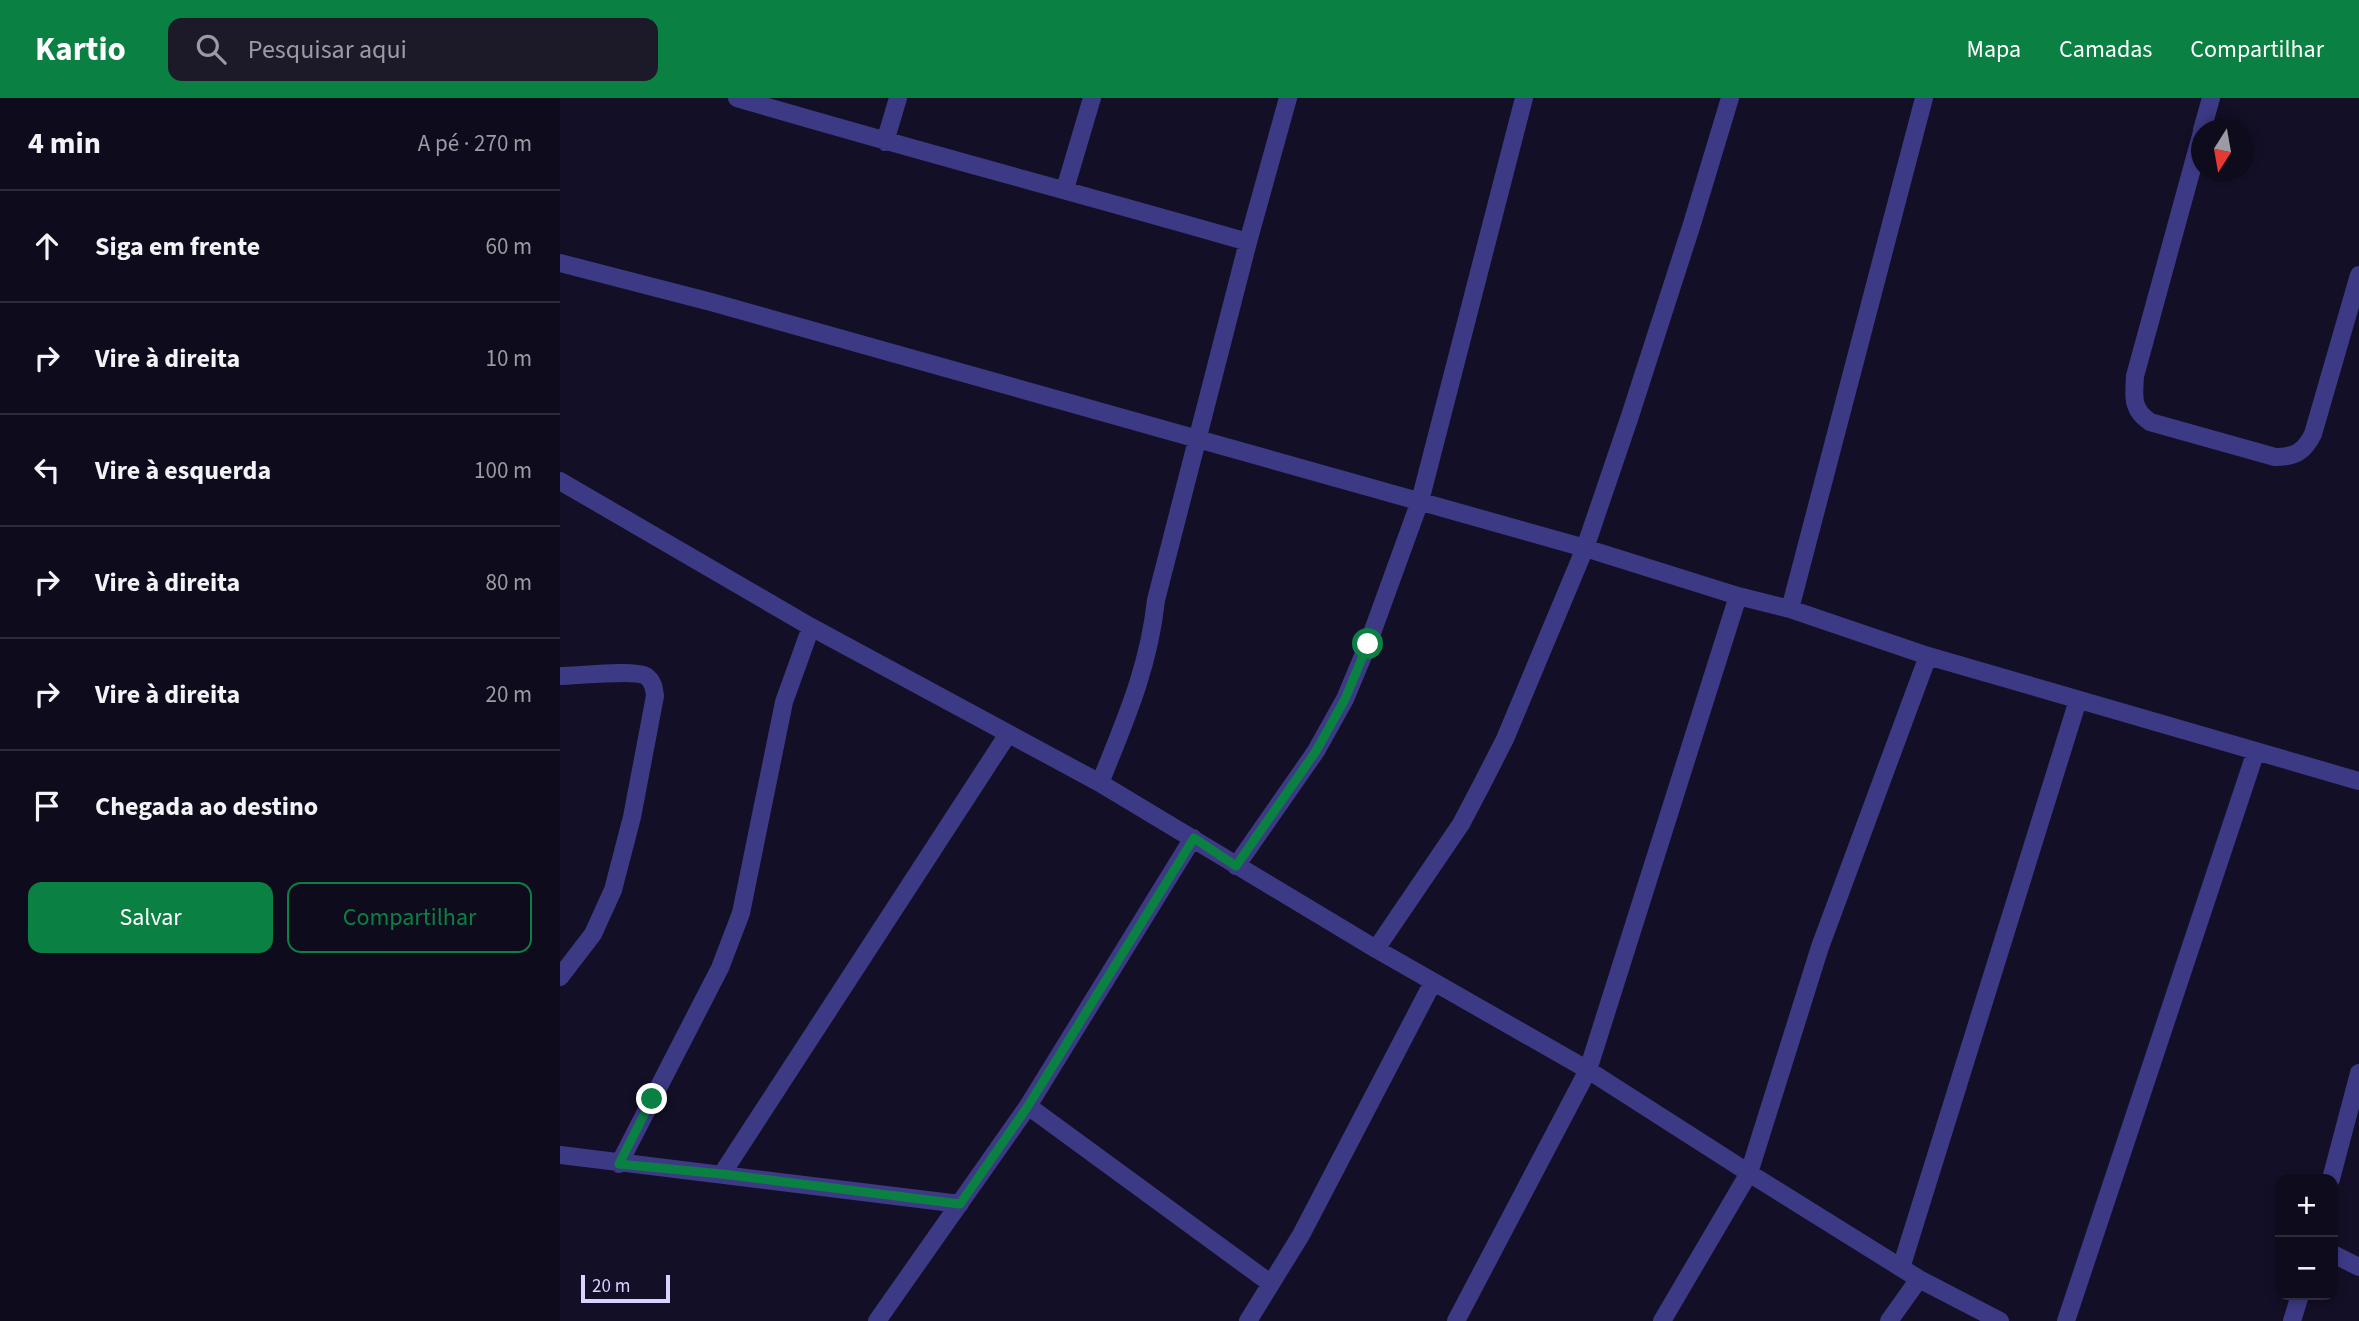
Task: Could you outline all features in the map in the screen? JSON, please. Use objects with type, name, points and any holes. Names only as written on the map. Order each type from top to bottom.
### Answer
[{"type":"street","points":[[737,98],[885,142],[1065,189],[1248,242]]},
{"type":"street","points":[[885,142],[898,98]]},
{"type":"street","points":[[1065,189],[1092,98]]},
{"type":"street","points":[[1100,783],[1139,684],[1152,636],[1156,600],[1288,98]]},
{"type":"street","points":[[1236,866],[1316,751],[1345,699],[1368,644],[1420,501],[1524,98]]},
{"type":"street","points":[[1376,949],[1461,824],[1481,786],[1505,739],[1585,548],[1688,236],[1730,98]]},
{"type":"street","points":[[1790,609],[1924,98]]},
{"type":"street","points":[[2205,119],[2211,98]]},
{"type":"street","points":[[2191,171],[2135,376],[2133,399],[2140,415],[2150,422],[2275,457],[2291,457],[2305,449],[2314,434],[2359,275]]},
{"type":"street","points":[[560,263],[711,302],[1585,548],[1738,596],[1790,609],[1928,656],[2359,781]]},
{"type":"street","points":[[560,481],[811,626],[1100,783],[1376,949],[1588,1070],[1919,1279],[2000,1321]]},
{"type":"street","points":[[1456,1321],[1588,1070],[1738,596]]},
{"type":"street","points":[[619,1164],[720,968],[741,912],[784,702],[811,626]]},
{"type":"street","points":[[1662,1321],[1748,1173],[1820,947],[1928,656]]},
{"type":"street","points":[[560,676],[633,673],[645,675],[653,684],[655,696],[632,817],[613,890],[593,934],[560,977]]},
{"type":"street","points":[[1901,1268],[2078,700]]},
{"type":"street","points":[[722,1174],[1008,734]]},
{"type":"street","points":[[2066,1321],[2256,751]]},
{"type":"street","points":[[877,1321],[1028,1106],[1194,838]]},
{"type":"street","points":[[1248,1321],[1301,1236],[1433,982]]},
{"type":"street","points":[[2332,1174],[2359,1073]]},
{"type":"street","points":[[1028,1106],[1270,1283]]},
{"type":"street","points":[[560,1155],[960,1204]]},
{"type":"street","points":[[2338,1256],[2359,1267]]},
{"type":"street","points":[[1889,1321],[1919,1279]]},
{"type":"street","points":[[2292,1321],[2298,1300]]},
{"type":"route","points":[[652,1099],[619,1164],[960,1204],[1028,1106],[1194,838],[1236,866],[1316,751],[1345,699],[1368,644]]}]
